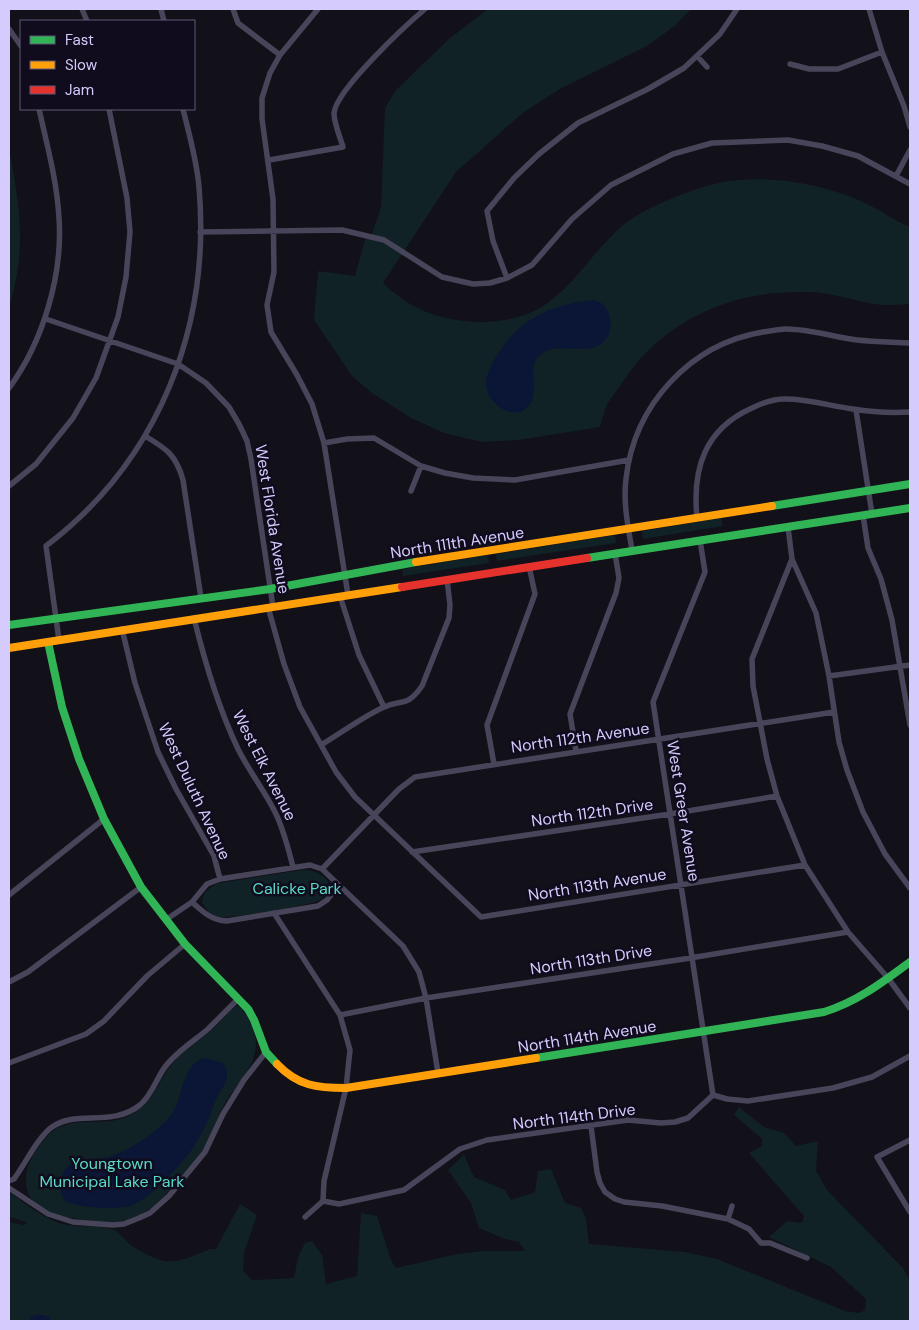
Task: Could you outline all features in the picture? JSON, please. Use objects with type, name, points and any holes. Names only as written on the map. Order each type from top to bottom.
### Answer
[{"type":"street","points":[[233,9],[238,23],[280,55]]},
{"type":"street","points":[[318,9],[280,55],[270,73],[262,98],[262,119],[269,160],[274,231],[274,272],[267,305],[271,332],[312,404],[324,443],[345,575],[344,595],[359,656],[384,707]]},
{"type":"street","points":[[269,160],[343,147],[334,114],[337,103],[361,72],[389,42],[425,9]]},
{"type":"street","points":[[508,278],[494,241],[486,212],[514,178],[539,154],[578,123],[648,89],[684,68],[720,34],[737,9]]},
{"type":"street","points":[[869,9],[882,52],[904,106],[910,127]]},
{"type":"street","points":[[9,29],[20,45]]},
{"type":"street","points":[[790,64],[809,69],[838,69],[882,52]]},
{"type":"street","points":[[697,56],[708,67]]},
{"type":"street","points":[[9,388],[46,319],[54,287],[58,255],[59,219],[54,177],[39,110]]},
{"type":"street","points":[[9,486],[36,464],[73,418],[96,378],[118,318],[126,277],[130,232],[127,198],[109,110]]},
{"type":"street","points":[[59,640],[46,546],[86,513],[118,475],[145,436],[164,400],[190,329],[197,291],[200,232],[199,185],[183,110]]},
{"type":"street","points":[[200,232],[342,230],[384,240],[442,277],[457,282],[473,284],[490,283],[508,278],[532,265],[572,219],[611,185],[673,154],[712,143],[788,140],[822,146],[858,156],[910,184]]},
{"type":"street","points":[[896,176],[910,150]]},
{"type":"street","name":"West Florida Avenue","points":[[46,319],[178,364],[206,383],[229,407],[240,424],[247,441],[270,589],[270,607],[284,664],[300,707],[336,772],[355,797],[481,917]]},
{"type":"street","points":[[632,550],[628,528],[626,480],[629,460],[637,435],[656,400],[677,375],[698,357],[726,341],[749,334],[786,328],[857,340],[910,343]]},
{"type":"street","points":[[697,518],[696,479],[706,450],[716,434],[727,422],[739,414],[762,404],[784,399],[856,410],[910,412]]},
{"type":"street","points":[[856,410],[872,514]]},
{"type":"street","points":[[145,436],[165,448],[180,468],[201,598]]},
{"type":"street","points":[[324,443],[347,439],[374,438],[421,466],[473,478],[515,480],[629,460]]},
{"type":"street","points":[[411,490],[421,466]]},
{"type":"street","name":"North 111th Avenue","points":[[9,625],[270,589],[628,528],[910,484]]},
{"type":"street","points":[[9,648],[910,508]]},
{"type":"street","points":[[863,515],[868,548],[881,578],[892,620],[910,725]]},
{"type":"street","points":[[788,527],[792,558],[816,613],[844,761],[863,812],[885,854],[910,888]]},
{"type":"street","name":"West Greer Avenue","points":[[700,540],[705,572],[653,702],[713,1095]]},
{"type":"street","points":[[576,751],[570,714],[616,593],[619,578],[615,553]]},
{"type":"street","points":[[792,558],[752,659],[753,686],[777,796],[805,864],[848,932],[888,978],[910,1008]]},
{"type":"street","points":[[494,764],[487,725],[535,594],[529,566]]},
{"type":"street","points":[[321,745],[384,707],[404,703],[415,696],[422,686],[449,618],[450,606],[447,579]]},
{"type":"street","name":"West Elk Avenue","points":[[194,618],[204,662],[220,706],[238,749],[274,811],[284,833],[293,867]]},
{"type":"street","name":"West Duluth Avenue","points":[[122,629],[135,683],[158,752],[180,797],[214,856],[220,879]]},
{"type":"street","points":[[9,1188],[48,1214],[73,1222],[112,1226],[124,1224],[150,1213],[169,1196],[205,1152],[223,1114],[244,1080],[266,1052],[254,1020],[248,1010],[185,944],[141,887],[104,820],[79,759],[62,707],[48,642]]},
{"type":"street","points":[[829,676],[910,665]]},
{"type":"street","name":"North 112th Avenue","points":[[322,870],[402,786],[415,777],[834,712]]},
{"type":"street","name":"North 112th Drive","points":[[412,852],[670,814],[777,796]]},
{"type":"street","points":[[9,895],[104,820]]},
{"type":"street","name":"North 113th Avenue","points":[[481,917],[805,864]]},
{"type":"street","points":[[167,919],[192,902],[207,884],[220,879],[310,865],[322,870],[403,946],[418,972],[426,998],[438,1073]]},
{"type":"street","points":[[192,902],[207,916],[218,921],[227,921],[318,906],[327,900],[338,886]]},
{"type":"street","points":[[9,982],[28,972],[141,887]]},
{"type":"street","points":[[274,914],[340,1015],[350,1050],[346,1088],[324,1181],[323,1201],[305,1217]]},
{"type":"street","name":"North 113th Drive","points":[[340,1015],[426,998],[692,958],[848,932]]},
{"type":"street","points":[[9,1063],[86,1034],[104,1021],[147,976],[185,944]]},
{"type":"street","name":"North 114th Avenue","points":[[266,1052],[285,1072],[308,1085],[324,1088],[346,1088],[834,1010],[859,1000],[910,962]]},
{"type":"street","points":[[9,1182],[14,1179],[44,1134],[53,1126],[68,1120],[123,1115],[140,1105],[149,1095],[165,1067],[174,1057],[238,999]]},
{"type":"street","points":[[713,1095],[727,1099],[748,1101],[848,1085],[884,1072],[910,1056]]},
{"type":"street","name":"North 114th Drive","points":[[323,1201],[339,1204],[404,1190],[460,1149],[487,1140],[628,1120],[661,1123],[688,1118],[713,1095]]},
{"type":"street","points":[[591,1126],[600,1183],[605,1192],[615,1199],[728,1219],[749,1229],[762,1243],[770,1243],[807,1258]]},
{"type":"street","points":[[910,1140],[877,1156],[910,1212]]},
{"type":"street","points":[[728,1219],[732,1206]]},
{"type":"green space","points":[[488,9],[691,9],[676,25],[647,46],[560,89],[524,112],[456,172],[383,283],[405,301],[435,315],[451,319],[486,322],[521,316],[536,310],[560,293],[613,234],[645,211],[685,193],[711,185],[759,179],[796,182],[834,191],[867,204],[910,227],[910,304],[873,304],[816,292],[753,296],[727,303],[702,313],[679,326],[658,342],[639,361],[622,383],[607,405],[600,427],[518,440],[482,442],[444,433],[411,418],[372,393],[352,376],[314,320],[318,271],[355,276],[366,236],[371,237],[381,207],[385,108],[396,90],[450,38]]},
{"type":"green space","points":[[9,148],[19,209],[20,247],[15,287],[9,308]]},
{"type":"green space","points":[[721,518],[723,526],[643,539],[642,531]]},
{"type":"green space","points":[[615,535],[616,543],[497,561],[496,554]]},
{"type":"green space","points":[[488,555],[489,563],[403,576],[402,569]]},
{"type":"green space","name":"Calicke Park","points":[[302,870],[316,872],[327,879],[329,889],[326,895],[319,900],[302,905],[231,917],[214,915],[202,903],[203,896],[207,890],[219,883]]},
{"type":"green space","name":"Youngtown Municipal Lake Park","points":[[237,1006],[244,1012],[254,1033],[256,1044],[254,1055],[245,1075],[219,1114],[212,1134],[202,1151],[163,1198],[147,1211],[115,1223],[65,1217],[40,1207],[32,1200],[27,1190],[27,1171],[34,1154],[48,1135],[60,1127],[70,1124],[119,1119],[129,1116],[140,1109],[150,1099],[168,1069],[177,1059],[211,1031]]},
{"type":"green space","points":[[739,1107],[764,1127],[784,1133],[796,1146],[818,1141],[816,1171],[827,1190],[903,1268],[910,1280],[910,1321],[9,1321],[9,1222],[24,1225],[27,1222],[9,1217],[9,1192],[54,1221],[68,1225],[114,1230],[132,1246],[163,1261],[188,1258],[210,1249],[216,1249],[240,1204],[257,1215],[244,1253],[243,1270],[252,1280],[294,1278],[298,1257],[305,1243],[312,1241],[322,1255],[326,1284],[357,1276],[361,1213],[377,1216],[391,1260],[396,1268],[457,1254],[484,1251],[525,1251],[519,1242],[505,1239],[479,1228],[471,1203],[448,1170],[464,1155],[474,1177],[505,1190],[511,1200],[535,1192],[538,1171],[551,1169],[565,1203],[581,1208],[586,1219],[589,1244],[685,1252],[717,1259],[845,1311],[859,1313],[865,1310],[866,1299],[831,1267],[769,1237],[787,1221],[802,1223],[804,1216],[749,1153],[762,1146],[762,1139],[734,1115]]},
{"type":"water","points":[[593,300],[605,306],[610,320],[608,336],[602,343],[586,349],[558,348],[541,354],[536,359],[534,365],[534,391],[530,404],[524,410],[510,412],[496,404],[490,397],[486,382],[492,364],[506,342],[516,331],[538,315],[564,305]]},
{"type":"water","points":[[206,1058],[223,1063],[227,1072],[226,1080],[196,1144],[164,1181],[146,1197],[130,1206],[87,1207],[66,1201],[61,1193],[60,1184],[66,1169],[77,1162],[105,1158],[119,1153],[138,1143],[156,1130],[172,1114],[176,1107],[184,1081],[192,1066]]},
{"type":"waterway","points":[[35,1321],[45,1321]]},
{"type":"traffic: fast","points":[[772,506],[910,484]]},
{"type":"traffic: fast","points":[[587,558],[910,508]]},
{"type":"traffic: fast","points":[[9,625],[270,589],[416,562]]},
{"type":"traffic: fast","points":[[48,642],[62,707],[79,759],[104,819],[141,887],[185,944],[248,1009],[266,1052],[277,1064]]},
{"type":"traffic: fast","points":[[536,1058],[824,1012],[859,997],[910,962]]},
{"type":"traffic: slow","points":[[416,562],[772,506]]},
{"type":"traffic: slow","points":[[9,648],[402,587]]},
{"type":"traffic: slow","points":[[277,1064],[293,1077],[308,1084],[346,1088],[536,1058]]},
{"type":"traffic: jam","points":[[402,587],[587,558]]}]
